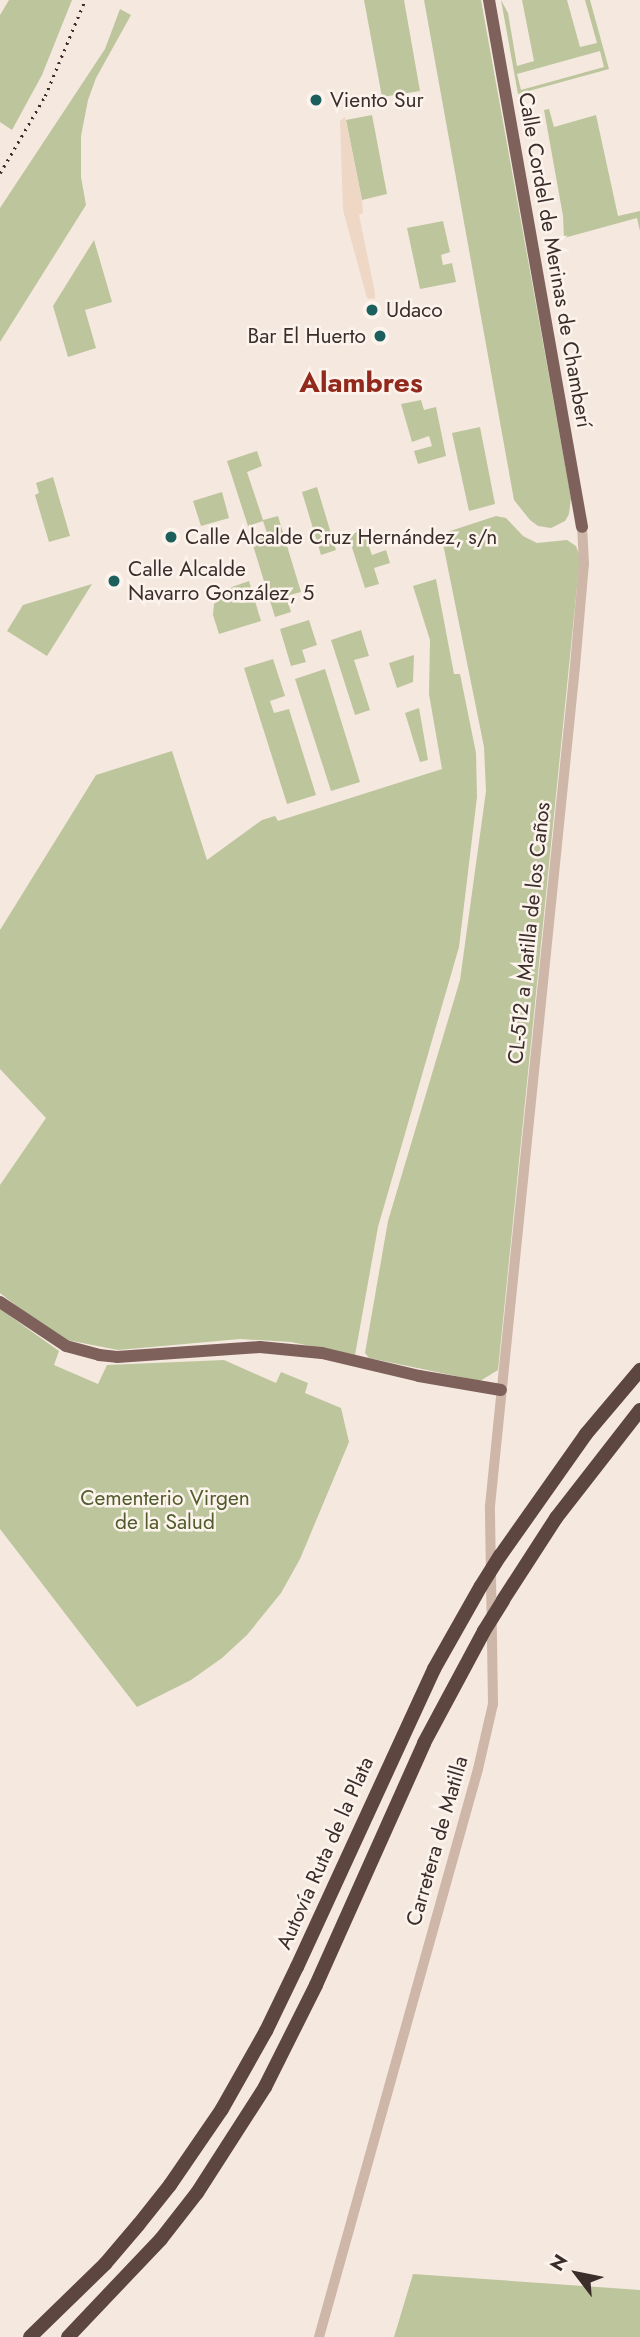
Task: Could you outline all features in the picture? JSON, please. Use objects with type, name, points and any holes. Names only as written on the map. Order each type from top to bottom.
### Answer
[{"type":"highway","name":"Autovía Ruta de la Plata","points":[[30,2337],[85,2284],[139,2224],[195,2149],[233,2090],[292,1978],[434,1669],[500,1556],[586,1434],[640,1370]]},
{"type":"highway","points":[[68,2337],[123,2282],[190,2202],[265,2087],[316,1985],[424,1743],[484,1631],[556,1518],[640,1410]]},
{"type":"main road","name":"Calle Cordel de Merinas de Chamberí","points":[[489,0],[582,527]]},
{"type":"main road","points":[[0,1302],[66,1346],[99,1355],[117,1357],[260,1346],[322,1353],[419,1376],[502,1390]]},
{"type":"street","name":"CL-512 a Matilla de los Caños","points":[[506,1342],[576,653],[584,564],[582,527]]},
{"type":"street","name":"Carretera de Matilla","points":[[319,2337],[489,1728],[494,1680],[490,1506],[506,1342]]},
{"type":"green space","points":[[9,0],[72,0],[42,75],[12,130],[0,122],[0,15]]},
{"type":"green space","points":[[364,0],[404,0],[420,91],[382,97]]},
{"type":"green space","points":[[424,0],[481,0],[571,498],[569,514],[565,521],[551,528],[538,526],[530,520],[514,500]]},
{"type":"green space","points":[[501,0],[508,13],[517,66],[534,61],[522,0],[567,0],[580,47],[597,43],[585,0],[590,0],[609,69],[518,94]],"holes":[[[600,51],[604,67],[521,90],[517,74]]]},
{"type":"green space","points":[[120,9],[131,15],[96,78],[88,100],[81,136],[81,177],[86,205],[0,342],[0,208],[105,49]]},
{"type":"green space","points":[[549,109],[554,127],[596,115],[618,216],[640,211],[640,231],[637,218],[564,238],[563,216],[544,110]]},
{"type":"green space","points":[[372,115],[387,194],[362,200],[346,120]]},
{"type":"green space","points":[[443,221],[450,252],[441,255],[443,265],[452,263],[456,282],[420,289],[407,228]]},
{"type":"green space","points":[[94,240],[112,302],[85,310],[96,348],[68,357],[53,306]]},
{"type":"green space","points":[[421,400],[424,410],[436,407],[446,456],[418,464],[414,451],[432,446],[429,436],[412,442],[401,404]]},
{"type":"green space","points":[[480,427],[495,504],[469,511],[452,433]]},
{"type":"green space","points":[[257,451],[262,466],[247,472],[263,520],[278,516],[301,592],[286,596],[291,612],[275,617],[251,539],[267,533],[263,521],[248,526],[227,461]]},
{"type":"green space","points":[[53,477],[70,536],[49,542],[35,495],[39,493],[36,483]]},
{"type":"green space","points":[[317,487],[336,550],[321,555],[302,492]]},
{"type":"green space","points":[[222,492],[229,518],[201,526],[193,501]]},
{"type":"green space","points":[[496,516],[506,518],[523,536],[537,543],[567,540],[576,546],[580,557],[498,1370],[480,1381],[369,1358],[365,1353],[388,1221],[460,980],[486,791],[484,747],[441,534]]},
{"type":"green space","points":[[363,530],[372,555],[386,550],[390,563],[374,568],[379,584],[365,588],[348,535]]},
{"type":"green space","points":[[436,579],[454,674],[460,674],[476,753],[477,797],[459,947],[378,1227],[355,1355],[291,1342],[240,1339],[118,1350],[67,1340],[45,1328],[0,1293],[0,1185],[46,1118],[0,1069],[0,930],[96,775],[172,751],[207,860],[262,820],[275,816],[278,821],[442,769],[429,694],[430,640],[413,586]]},
{"type":"green space","points":[[249,581],[261,621],[219,634],[213,615],[214,604],[232,587]]},
{"type":"green space","points":[[92,584],[47,656],[7,631],[23,605]]},
{"type":"green space","points":[[309,620],[317,645],[302,650],[306,662],[291,666],[280,629]]},
{"type":"green space","points":[[361,630],[369,656],[354,660],[370,710],[355,715],[331,640]]},
{"type":"green space","points":[[414,655],[413,682],[397,688],[389,663]]},
{"type":"green space","points":[[273,659],[285,696],[270,701],[274,713],[289,709],[316,795],[287,804],[244,668]]},
{"type":"green space","points":[[325,669],[360,782],[331,791],[295,679]]},
{"type":"green space","points":[[419,708],[428,760],[420,762],[405,713]]},
{"type":"green space","name":"Cementerio Virgen de la Salud","points":[[0,1309],[59,1351],[54,1365],[98,1384],[107,1365],[224,1360],[276,1383],[281,1372],[308,1383],[305,1393],[341,1408],[349,1442],[300,1559],[281,1593],[247,1635],[222,1658],[191,1680],[137,1707],[0,1529]]},
{"type":"green space","points":[[413,2274],[640,2290],[640,2337],[394,2337]]},
{"type":"shaded area","points":[[345,117],[362,200],[363,213],[359,215],[375,293],[375,298],[370,299],[367,298],[343,210],[340,121]]},
{"type":"railway","points":[[0,173],[45,96],[85,0]]},
{"type":"place","name":"Viento Sur","points":[[316,100]]},
{"type":"place","name":"Udaco","points":[[372,310]]},
{"type":"place","name":"Bar El Huerto","points":[[380,336]]},
{"type":"place","name":"Calle Alcalde Cruz Hernández, s/n","points":[[171,537]]},
{"type":"place","name":"Calle Alcalde Navarro González, 5","points":[[114,581]]},
{"type":"district","name":"Alambres","points":[[361,383]]}]
